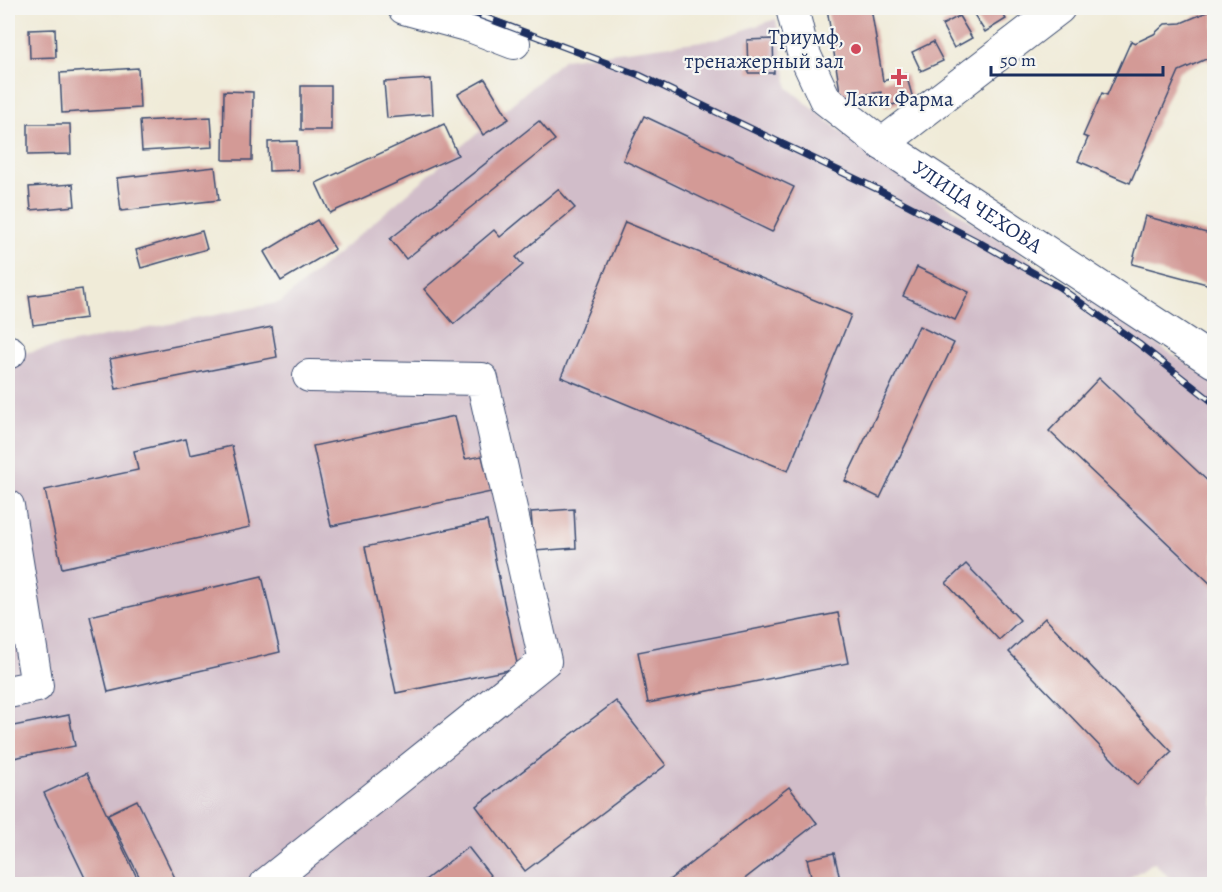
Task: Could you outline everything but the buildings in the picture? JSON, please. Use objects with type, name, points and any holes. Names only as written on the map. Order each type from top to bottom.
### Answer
[{"type":"street","points":[[404,8],[470,26],[514,43]]},
{"type":"street","name":"УЛИЦА ЧЕХОВА","points":[[792,8],[802,49],[825,99],[882,144],[1215,362]]},
{"type":"street","points":[[882,144],[1059,8]]},
{"type":"street","points":[[266,885],[545,661],[482,379],[309,376]]},
{"type":"street","points":[[8,506],[37,686],[8,692]]},
{"type":"shaded area","points":[[776,19],[788,88],[862,149],[1214,382],[1214,884],[1175,884],[1154,862],[1120,884],[8,884],[8,356],[281,302],[564,59],[718,39]]},
{"type":"railway","points":[[454,8],[476,14],[639,75],[877,189],[1059,287],[1139,344],[1214,403]]},
{"type":"place","name":"Триумф, тренажерный зал","points":[[856,49]]},
{"type":"place","name":"Лаки Фарма","points":[[899,77]]}]
